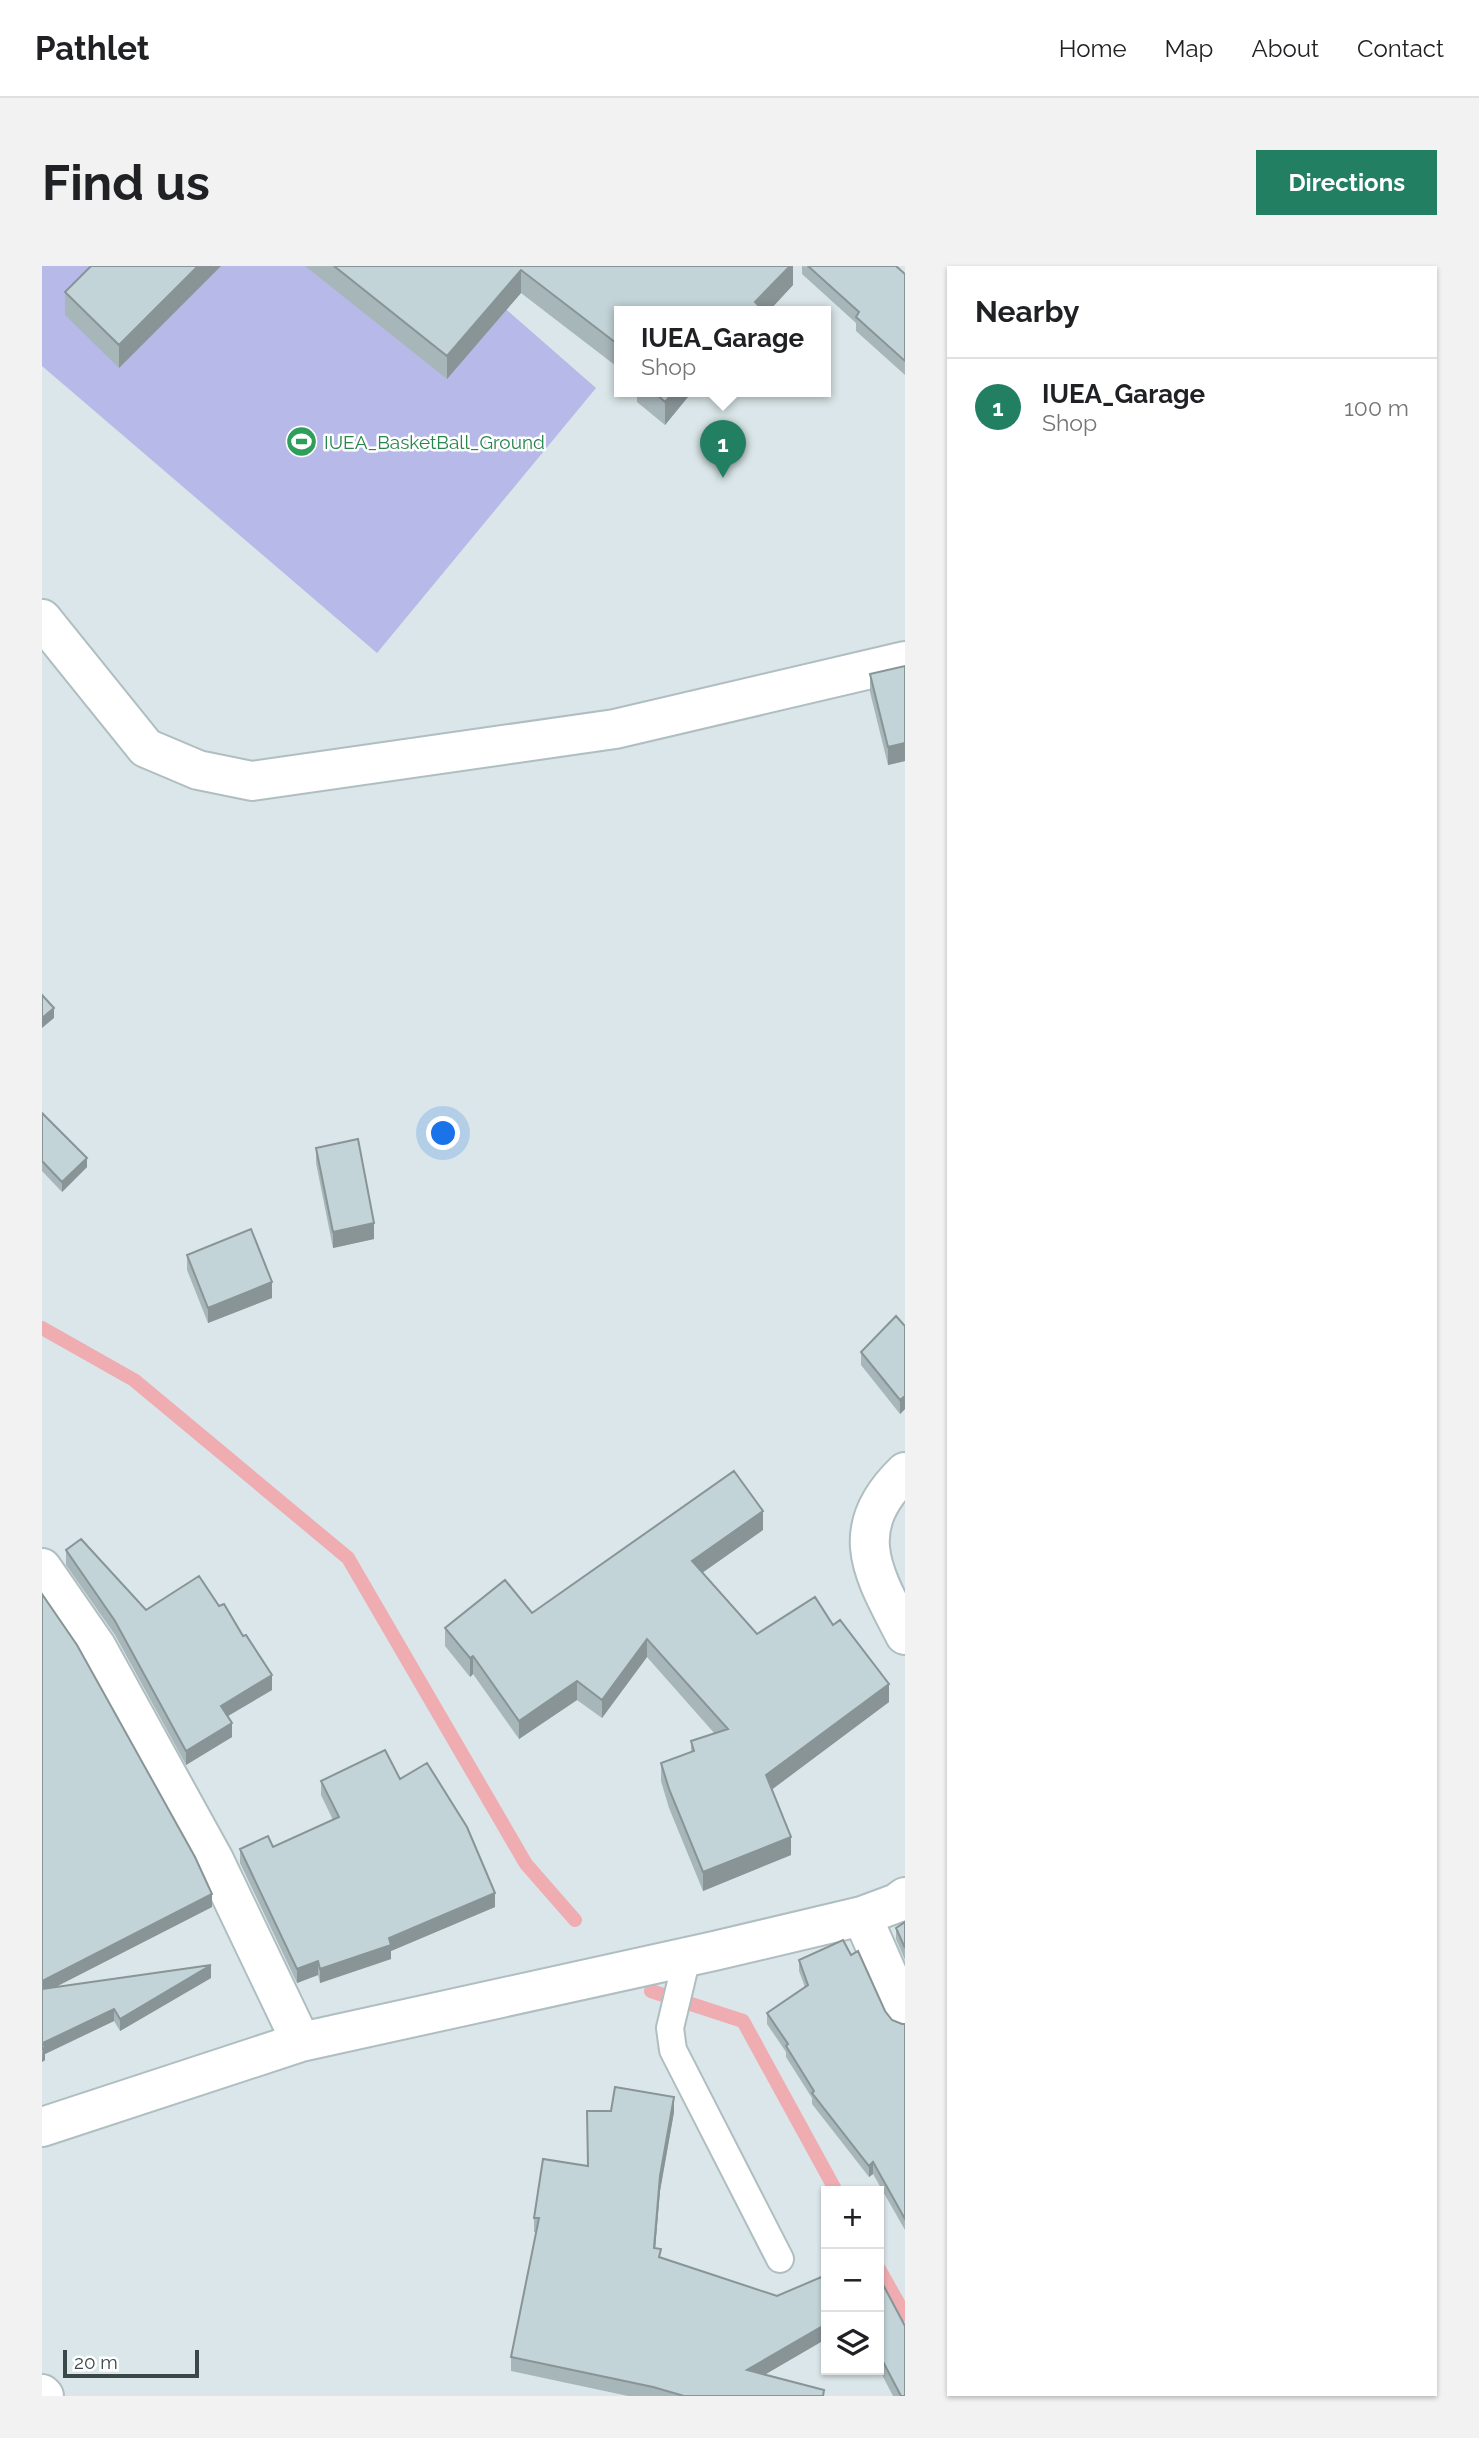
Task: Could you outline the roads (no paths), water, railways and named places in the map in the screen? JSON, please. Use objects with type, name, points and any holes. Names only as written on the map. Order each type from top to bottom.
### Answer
[{"type":"street","points":[[42,619],[146,748],[198,770],[252,781],[615,729],[905,661]]},
{"type":"street","points":[[905,1472],[874,1513],[868,1546],[878,1582],[905,1635]]},
{"type":"street","points":[[42,1568],[96,1646],[214,1860],[301,2042]]},
{"type":"street","points":[[42,2127],[301,2042],[862,1916],[897,1903],[905,1897]]},
{"type":"street","points":[[862,1916],[905,2014]]},
{"type":"lane","points":[[687,1957],[670,2028],[673,2050],[780,2259]]},
{"type":"waterway","points":[[42,1328],[134,1380],[348,1558],[526,1864],[575,1920]]},
{"type":"waterway","points":[[651,1991],[743,2021],[833,2186]]},
{"type":"waterway","points":[[884,2278],[905,2315]]},
{"type":"place","name":"IUEA_BasketBall_Ground","points":[[301,442]]},
{"type":"place","name":"IUEA_Garage","points":[[723,478]]}]
